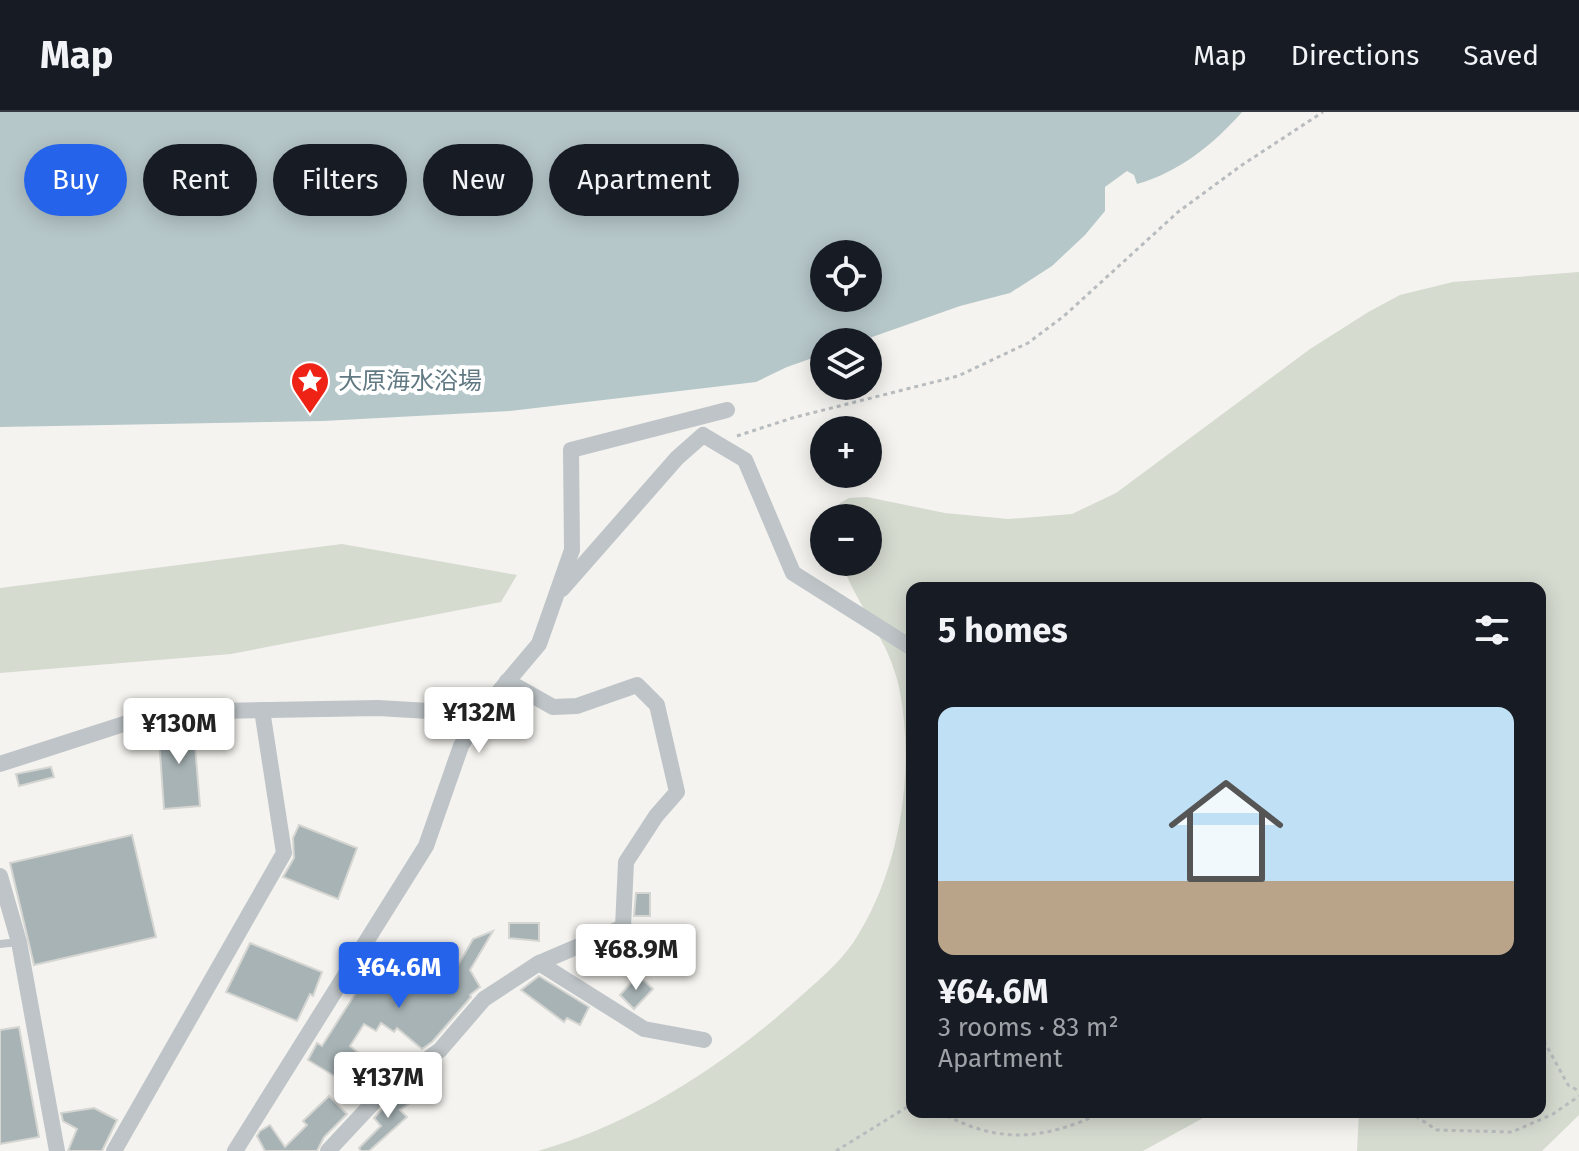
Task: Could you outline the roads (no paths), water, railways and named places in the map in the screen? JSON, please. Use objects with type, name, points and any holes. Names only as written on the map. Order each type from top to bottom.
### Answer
[{"type":"street","points":[[235,1151],[426,846],[461,746],[480,714],[539,644],[572,550],[571,450],[727,410]]},
{"type":"street","points":[[558,593],[677,458],[703,435],[745,460],[793,573],[906,644]]},
{"type":"street","points":[[328,1151],[384,1091],[440,1050],[484,999],[539,963],[623,927],[626,862],[656,816],[677,792],[657,705],[637,685],[577,706],[553,707],[507,681]]},
{"type":"street","points":[[0,764],[161,712],[378,708],[480,714]]},
{"type":"street","points":[[114,1151],[284,853],[262,710]]},
{"type":"street","points":[[0,876],[19,942],[57,1151]]},
{"type":"street","points":[[539,963],[644,1029],[704,1040]]},
{"type":"lane","points":[[0,944],[19,942]]},
{"type":"place","name":"大原海水浴場","points":[[310,415]]}]
